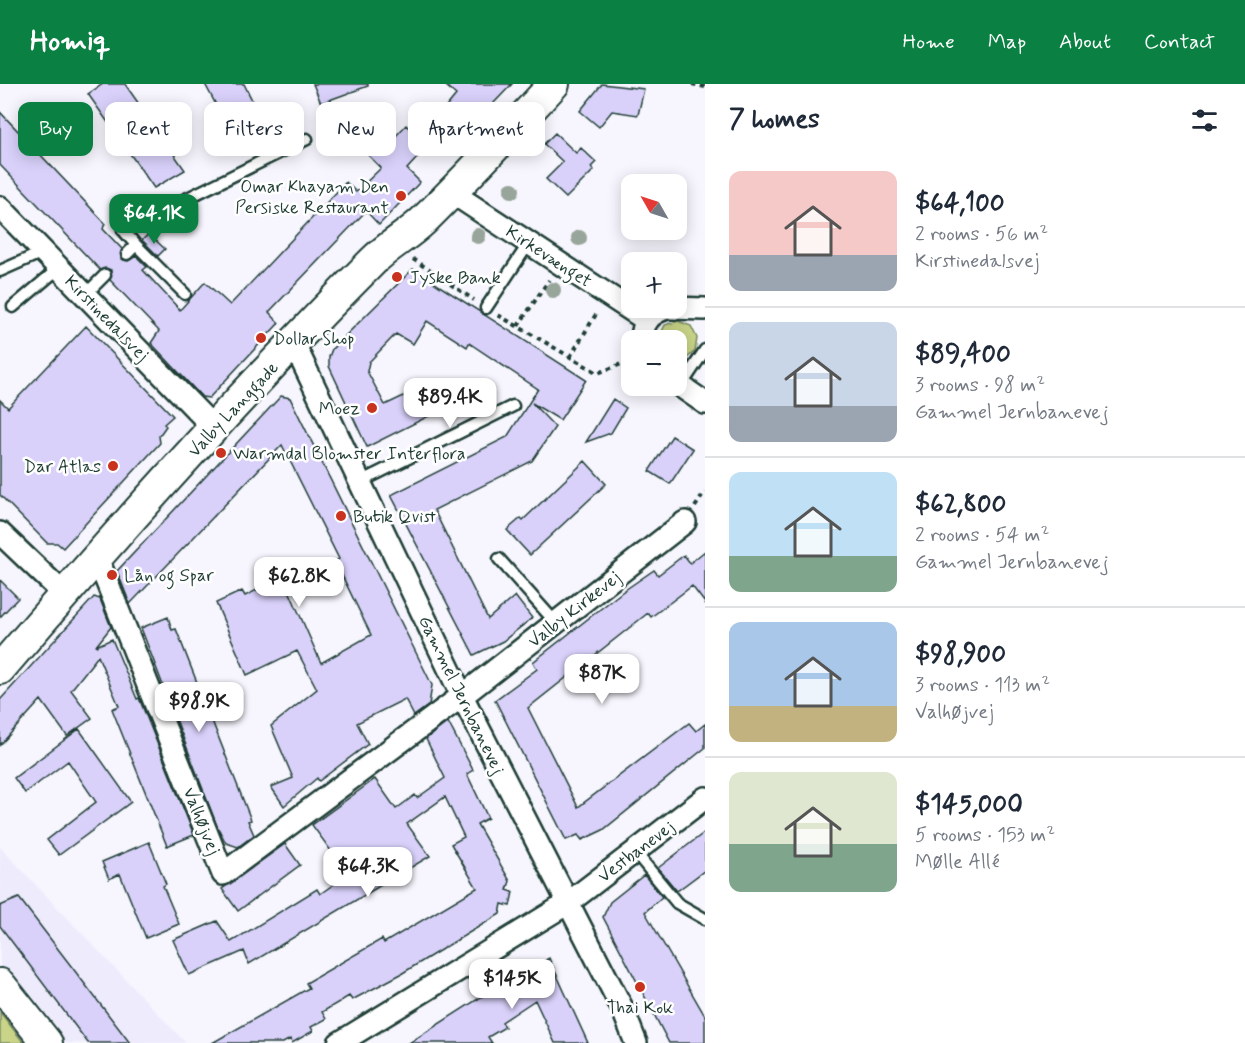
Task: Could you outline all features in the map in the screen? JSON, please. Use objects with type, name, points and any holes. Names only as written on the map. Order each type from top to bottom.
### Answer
[{"type":"street","name":"Valby Langgade","points":[[0,669],[64,594],[214,428],[375,260],[420,224],[554,84]]},
{"type":"street","name":"Kirkevænget","points":[[452,192],[608,295],[644,330]]},
{"type":"street","name":"Kirstinedalsvej","points":[[0,207],[214,428]]},
{"type":"street","name":"Kirkevænget","points":[[687,308],[705,309]]},
{"type":"street","name":"Gammel Jernbanevej","points":[[294,344],[358,483],[462,696],[623,1010],[636,1043]]},
{"type":"street","points":[[687,390],[705,403]]},
{"type":"street","name":"Valby Kirkevej","points":[[462,696],[685,522]]},
{"type":"street","points":[[0,533],[64,594]]},
{"type":"street","name":"Valhøjvej","points":[[97,557],[223,874],[462,696]]},
{"type":"street","name":"Vestbanevej","points":[[339,1043],[568,903],[705,798]]},
{"type":"street","points":[[0,984],[47,1043]]},
{"type":"lane","points":[[185,294],[123,230],[307,140]]},
{"type":"lane","points":[[486,308],[529,243]]},
{"type":"lane","points":[[127,254],[136,245]]},
{"type":"lane","points":[[0,272],[53,262]]},
{"type":"lane","points":[[13,307],[53,262]]},
{"type":"lane","points":[[85,295],[105,275]]},
{"type":"lane","points":[[687,374],[705,350]]},
{"type":"lane","points":[[358,483],[513,406]]},
{"type":"lane","points":[[499,559],[556,623]]},
{"type":"lane","points":[[635,852],[677,903],[705,919]]},
{"type":"path","points":[[692,84],[705,87]]},
{"type":"path","points":[[392,246],[486,308],[598,373],[621,364]]},
{"type":"path","points":[[518,326],[560,263]]},
{"type":"path","points":[[570,357],[608,295]]},
{"type":"shaded area","points":[[0,847],[184,1041],[185,1043],[0,1043]]},
{"type":"green space","points":[[678,321],[691,326],[697,338],[695,351],[687,358],[687,330],[663,330],[665,325]]},
{"type":"green space","points":[[0,1012],[24,1043],[0,1043]]},
{"type":"building","points":[[103,84],[125,84],[138,102],[105,102],[105,118],[88,94]]},
{"type":"building","points":[[205,84],[244,84],[253,102],[215,102]]},
{"type":"building","points":[[313,84],[368,84],[368,86],[321,102]]},
{"type":"building","points":[[444,84],[512,84],[495,102],[450,102],[456,95]]},
{"type":"building","points":[[602,84],[644,89],[638,115],[612,111],[599,127],[580,111]]},
{"type":"building","points":[[0,112],[18,131],[18,156],[42,156],[105,223],[103,229],[122,249],[121,259],[128,261],[136,256],[147,267],[143,270],[180,310],[205,282],[230,305],[346,182],[356,192],[381,168],[369,156],[396,156],[396,136],[406,125],[408,127],[408,156],[419,156],[407,169],[420,182],[379,225],[366,211],[269,312],[279,323],[209,398],[202,397],[151,343],[159,331],[110,280],[111,270],[106,268],[100,270],[0,165]]},
{"type":"building","points":[[555,133],[576,153],[581,148],[596,162],[591,167],[594,170],[566,198],[546,179],[563,162],[545,143]]},
{"type":"building","points":[[132,156],[175,156],[185,170],[154,188]]},
{"type":"building","points":[[149,234],[165,249],[158,256],[142,240]]},
{"type":"building","points":[[413,269],[586,380],[560,420],[532,403],[555,427],[532,461],[434,510],[488,619],[515,596],[532,618],[503,641],[474,655],[391,495],[507,437],[538,389],[469,343],[467,347],[427,321],[413,344],[396,334],[369,362],[367,371],[385,405],[437,380],[449,406],[367,447],[329,366],[329,357],[332,349]]},
{"type":"building","points":[[86,326],[173,416],[164,424],[166,426],[159,436],[160,443],[63,548],[57,543],[47,543],[0,495],[0,400],[8,408]]},
{"type":"building","points":[[281,396],[290,398],[432,685],[429,705],[414,716],[405,699],[357,723],[368,744],[319,781],[317,778],[284,806],[271,787],[293,778],[271,726],[317,689],[297,651],[247,675],[216,603],[242,591],[245,596],[283,577],[321,663],[371,635],[335,561],[339,559],[282,445],[130,604],[117,571]]},
{"type":"building","points":[[613,399],[626,408],[611,433],[586,442]]},
{"type":"building","points":[[672,436],[693,449],[670,484],[649,471]]},
{"type":"building","points":[[585,461],[606,484],[530,555],[507,530],[521,518],[523,520]]},
{"type":"building","points":[[705,551],[705,603],[692,586],[651,617],[648,613],[528,708],[578,807],[689,723],[696,731],[705,724],[705,748],[603,830],[582,840],[578,835],[566,840],[495,700],[537,669],[533,662],[622,592],[654,570],[658,575],[684,555],[690,563]]},
{"type":"building","points":[[0,580],[18,598],[0,617]]},
{"type":"building","points":[[94,597],[100,599],[111,627],[96,646],[112,639],[137,699],[139,698],[194,835],[167,846],[112,709],[119,706],[98,656],[71,690],[92,718],[67,736],[41,700],[0,745],[0,700]]},
{"type":"building","points":[[168,617],[172,630],[176,629],[251,820],[248,821],[254,835],[238,847],[226,843],[217,826],[141,628]]},
{"type":"building","points":[[448,722],[473,770],[467,774],[488,818],[477,824],[510,881],[507,890],[513,892],[510,906],[502,904],[500,914],[401,974],[352,1000],[349,996],[322,1012],[326,1019],[311,1027],[313,1031],[292,1043],[290,1039],[283,1043],[212,1043],[309,988],[306,983],[382,939],[384,943],[477,888],[451,844],[464,837],[445,797],[407,824],[430,856],[249,964],[244,951],[189,975],[173,940],[217,921],[231,942],[317,889],[320,894],[348,874],[312,825],[375,779],[396,809],[415,795],[417,798],[445,778],[426,739]]},
{"type":"building","points":[[79,729],[131,802],[59,855],[47,840],[96,802],[68,761],[25,793],[14,778]]},
{"type":"building","points":[[705,832],[705,870],[677,891],[658,868]]},
{"type":"building","points":[[149,842],[166,884],[163,886],[179,924],[146,938],[120,874],[109,879],[102,862]]},
{"type":"building","points":[[285,844],[300,865],[238,911],[222,889]]},
{"type":"building","points":[[644,875],[662,897],[645,912],[705,1016],[705,1043],[669,1043],[603,917],[610,902]]},
{"type":"building","points":[[19,898],[130,1043],[88,1043],[0,926],[0,906]]},
{"type":"building","points":[[549,958],[588,1043],[555,1043],[535,1000],[502,1022],[505,1027],[488,1037],[492,1043],[409,1043],[536,962],[537,965]]},
{"type":"place","name":"Omar Khayam Den Persiske Restaurant","points":[[401,196]]},
{"type":"place","name":"Jyske Bank","points":[[397,277]]},
{"type":"place","name":"Dollar Shop","points":[[261,338]]},
{"type":"place","name":"Moez","points":[[372,408]]},
{"type":"place","name":"Warmdal Blomster Interflora","points":[[221,453]]},
{"type":"place","name":"Dar Atlas","points":[[113,466]]},
{"type":"place","name":"Butik Qvist","points":[[341,516]]},
{"type":"place","name":"Lån og Spar","points":[[112,575]]},
{"type":"place","name":"Thai Kok","points":[[640,987]]}]
